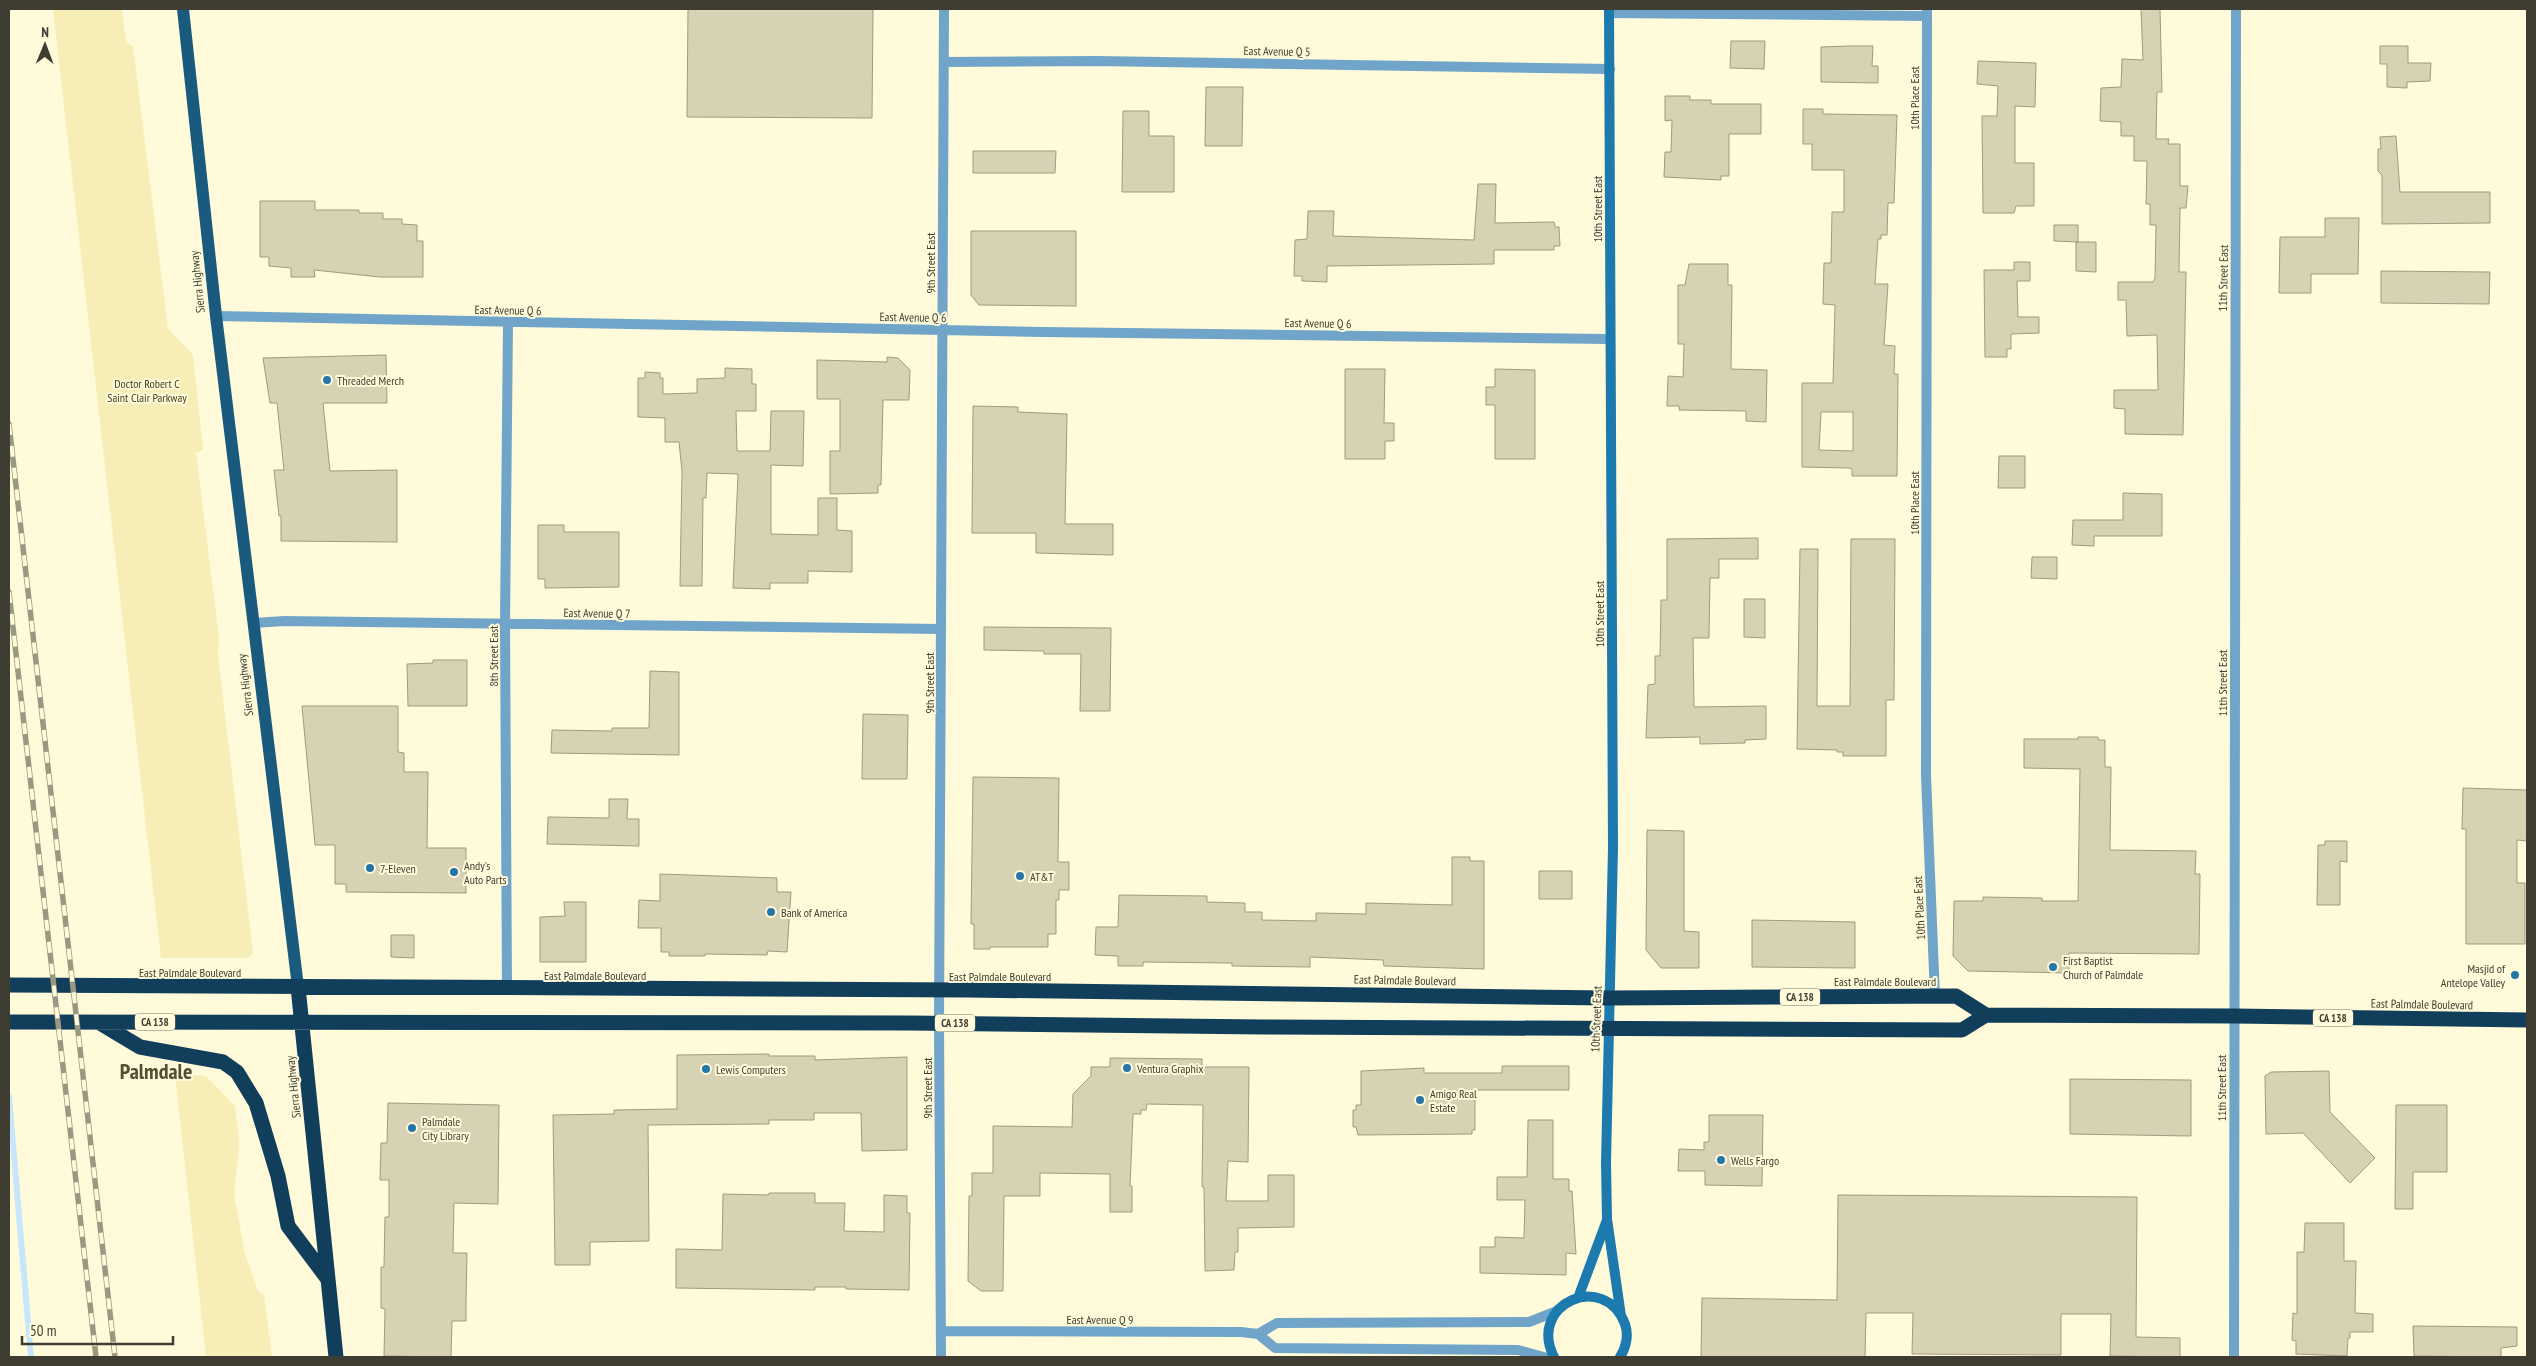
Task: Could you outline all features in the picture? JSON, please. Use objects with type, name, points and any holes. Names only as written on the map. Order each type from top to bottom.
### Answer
[{"type":"highway","name":"East Palmdale Boulevard","points":[[9,985],[940,990],[1608,998],[1956,996],[1986,1015],[2527,1020]]},
{"type":"highway","name":"Sierra Highway","points":[[298,987],[336,1357]]},
{"type":"highway","name":"CA 138","points":[[9,1022],[939,1023],[1608,1030],[1962,1030],[1986,1015]]},
{"type":"highway","points":[[98,1022],[140,1047],[223,1062],[237,1072],[256,1103],[278,1176],[288,1226],[327,1278]]},
{"type":"main road","name":"Sierra Highway","points":[[183,9],[216,316],[298,987]]},
{"type":"main road","name":"10th Street East","points":[[1609,11],[1613,848],[1608,998],[1607,1219],[1621,1316],[1626,1328],[1626,1342],[1620,1357]]},
{"type":"main road","name":"10th Street East","points":[[1578,1298],[1607,1219]]},
{"type":"main road","points":[[1554,1357],[1549,1346],[1548,1333],[1550,1321],[1566,1302],[1590,1296],[1602,1299],[1613,1306],[1621,1316]]},
{"type":"street","name":"9th Street East","points":[[940,1357],[939,1023],[944,9]]},
{"type":"street","name":"11th Street East","points":[[2234,1357],[2236,9]]},
{"type":"street","points":[[1609,11],[1927,12]]},
{"type":"street","name":"10th Place East","points":[[1927,12],[1927,824],[1935,996]]},
{"type":"street","name":"East Avenue Q 5","points":[[944,62],[1096,61],[1610,69]]},
{"type":"street","name":"East Avenue Q 6","points":[[216,316],[508,323],[1610,339]]},
{"type":"street","name":"8th Street East","points":[[507,989],[505,624],[508,323]]},
{"type":"street","name":"East Avenue Q 7","points":[[253,623],[284,621],[941,629]]},
{"type":"street","name":"East Avenue Q 9","points":[[941,1331],[1258,1334],[1277,1323],[1528,1322],[1557,1311]]},
{"type":"street","points":[[1258,1334],[1275,1348],[1518,1350],[1544,1357]]},
{"type":"green space","name":"Doctor Robert C Saint Clair Parkway","points":[[53,9],[122,9],[126,43],[133,46],[168,329],[193,355],[203,450],[196,453],[219,638],[218,655],[253,953],[248,958],[161,958]]},
{"type":"green space","points":[[175,1074],[206,1076],[235,1106],[239,1144],[234,1195],[245,1254],[258,1291],[264,1295],[272,1357],[206,1357]]},
{"type":"building","points":[[688,9],[873,9],[872,118],[687,117]]},
{"type":"building","points":[[2141,9],[2160,9],[2162,92],[2157,92],[2156,139],[2169,139],[2168,144],[2180,144],[2180,186],[2188,186],[2186,208],[2180,208],[2179,272],[2186,272],[2183,435],[2125,434],[2125,409],[2114,408],[2114,390],[2158,390],[2157,335],[2127,336],[2126,300],[2118,300],[2118,282],[2153,282],[2155,278],[2156,225],[2150,225],[2150,204],[2146,204],[2147,161],[2134,161],[2134,136],[2121,136],[2121,122],[2100,121],[2101,88],[2121,87],[2122,59],[2143,60]]},
{"type":"building","points":[[1731,41],[1765,41],[1764,69],[1730,68]]},
{"type":"building","points":[[1873,46],[1872,66],[1878,66],[1878,83],[1821,82],[1821,47]]},
{"type":"building","points":[[2380,46],[2408,46],[2408,63],[2431,63],[2430,81],[2407,82],[2407,88],[2387,87],[2387,64],[2380,64]]},
{"type":"building","points":[[1978,61],[2036,63],[2035,107],[2015,106],[2015,163],[2034,163],[2034,206],[2016,206],[2014,213],[1983,213],[1982,116],[1997,116],[1998,86],[1977,84]]},
{"type":"building","points":[[1206,87],[1243,87],[1242,146],[1205,146]]},
{"type":"building","points":[[1665,96],[1690,96],[1690,100],[1711,100],[1711,104],[1761,104],[1761,134],[1729,134],[1729,176],[1721,176],[1721,180],[1664,177],[1665,152],[1671,152],[1672,120],[1665,121]]},
{"type":"building","points":[[1803,109],[1823,109],[1823,114],[1897,115],[1894,203],[1888,203],[1887,235],[1881,235],[1881,239],[1878,239],[1875,284],[1888,284],[1884,345],[1895,346],[1894,374],[1898,374],[1897,476],[1852,476],[1852,469],[1849,468],[1802,467],[1802,383],[1833,383],[1835,305],[1823,304],[1824,263],[1831,263],[1832,212],[1844,212],[1844,170],[1812,170],[1812,144],[1803,144]],"holes":[[[1821,412],[1853,412],[1853,451],[1819,450]]]},
{"type":"building","points":[[1123,111],[1149,111],[1149,136],[1174,136],[1174,192],[1122,192]]},
{"type":"building","points":[[2396,136],[2400,192],[2490,192],[2490,223],[2382,224],[2382,175],[2378,171],[2378,149],[2381,149],[2380,137]]},
{"type":"building","points":[[973,151],[1056,151],[1055,173],[973,173]]},
{"type":"building","points":[[1478,184],[1496,184],[1495,223],[1554,222],[1555,227],[1559,227],[1560,246],[1554,246],[1554,250],[1494,250],[1494,264],[1327,266],[1327,282],[1302,281],[1302,276],[1294,276],[1295,240],[1307,239],[1308,211],[1334,211],[1333,236],[1474,240]]},
{"type":"building","points":[[260,201],[315,201],[315,210],[359,210],[359,213],[383,213],[383,219],[402,219],[402,224],[417,225],[417,241],[423,241],[423,277],[380,277],[314,270],[315,277],[291,277],[291,268],[269,266],[269,257],[260,257]]},
{"type":"building","points":[[2325,218],[2359,218],[2358,274],[2311,274],[2311,293],[2279,293],[2280,237],[2325,237]]},
{"type":"building","points":[[2054,225],[2078,225],[2078,242],[2054,241]]},
{"type":"building","points":[[971,231],[1076,231],[1076,306],[979,305],[971,295]]},
{"type":"building","points":[[2076,242],[2096,242],[2096,272],[2076,271]]},
{"type":"building","points":[[2014,262],[2030,262],[2030,281],[2017,281],[2018,317],[2039,317],[2039,333],[2011,334],[2011,349],[2007,349],[2007,357],[1985,357],[1984,270],[2014,270]]},
{"type":"building","points":[[1689,264],[1728,264],[1728,285],[1732,285],[1731,369],[1767,370],[1766,422],[1746,421],[1746,411],[1679,410],[1679,406],[1667,406],[1668,376],[1683,377],[1684,344],[1678,344],[1678,285],[1685,285]]},
{"type":"building","points":[[2381,271],[2490,272],[2489,304],[2381,303]]},
{"type":"building","points":[[386,355],[387,403],[323,403],[330,471],[397,470],[397,542],[281,541],[281,516],[279,516],[274,470],[284,470],[277,403],[270,403],[263,358]]},
{"type":"building","points":[[887,357],[898,358],[910,370],[909,400],[883,400],[881,485],[878,485],[878,493],[830,494],[830,451],[840,451],[840,399],[817,399],[817,360],[887,362]]},
{"type":"building","points":[[725,368],[752,369],[752,384],[756,384],[756,411],[736,411],[737,451],[770,451],[771,411],[804,411],[803,466],[771,465],[771,534],[818,535],[818,498],[837,498],[837,530],[852,531],[852,572],[808,571],[808,583],[770,583],[770,589],[733,588],[738,474],[707,473],[706,498],[703,498],[702,586],[680,586],[682,471],[679,442],[665,442],[665,418],[638,417],[638,378],[645,378],[645,372],[660,373],[660,378],[663,378],[663,394],[697,393],[697,379],[725,378]]},
{"type":"building","points":[[1345,369],[1385,369],[1384,423],[1394,423],[1394,441],[1385,441],[1385,459],[1345,459]]},
{"type":"building","points":[[1495,369],[1535,370],[1535,459],[1495,459],[1495,405],[1486,405],[1486,387],[1495,387]]},
{"type":"building","points":[[973,406],[1018,407],[1018,412],[1067,414],[1065,524],[1113,524],[1113,555],[1036,553],[1036,533],[972,533]]},
{"type":"building","points":[[1999,456],[2025,456],[2025,488],[1998,488]]},
{"type":"building","points":[[2123,493],[2162,494],[2162,536],[2094,536],[2094,546],[2072,545],[2073,520],[2123,520]]},
{"type":"building","points":[[538,525],[564,525],[564,532],[619,532],[619,587],[545,588],[545,579],[538,579]]},
{"type":"building","points":[[1758,538],[1758,559],[1719,559],[1719,578],[1710,578],[1709,638],[1693,638],[1694,707],[1766,706],[1766,739],[1745,740],[1745,743],[1700,744],[1700,737],[1646,738],[1648,685],[1655,684],[1655,656],[1660,656],[1661,600],[1667,600],[1667,539]]},
{"type":"building","points":[[1851,539],[1895,539],[1894,700],[1886,700],[1886,756],[1843,756],[1843,752],[1837,752],[1837,750],[1797,749],[1800,549],[1818,549],[1817,706],[1850,706]]},
{"type":"building","points":[[2032,557],[2057,557],[2057,579],[2031,578]]},
{"type":"building","points":[[1744,599],[1765,599],[1765,638],[1744,637]]},
{"type":"building","points":[[984,627],[1111,628],[1110,711],[1080,711],[1081,654],[1044,654],[1044,651],[984,650]]},
{"type":"building","points":[[433,660],[467,660],[467,706],[408,706],[407,664],[433,663]]},
{"type":"building","points":[[650,671],[679,672],[679,755],[551,753],[552,730],[612,731],[612,728],[649,728]]},
{"type":"building","points":[[302,706],[398,706],[398,752],[404,753],[404,772],[428,772],[427,848],[466,848],[466,893],[346,892],[346,884],[335,884],[335,845],[315,845]]},
{"type":"building","points":[[863,714],[908,715],[907,779],[862,779]]},
{"type":"building","points":[[2078,737],[2098,737],[2098,740],[2105,740],[2105,767],[2111,767],[2110,850],[2196,851],[2195,874],[2200,874],[2199,954],[2069,953],[2069,973],[1968,971],[1953,956],[1954,901],[1983,901],[1983,897],[2042,898],[2042,901],[2078,901],[2080,769],[2024,768],[2024,739],[2078,739]]},
{"type":"building","name":"AT&T","points":[[973,777],[1059,778],[1058,862],[1069,862],[1069,890],[1059,890],[1059,900],[1056,900],[1056,934],[1048,934],[1048,947],[990,947],[990,949],[974,949],[974,924],[971,924]]},
{"type":"building","points":[[2463,788],[2527,790],[2527,841],[2517,840],[2517,883],[2525,883],[2525,944],[2466,944],[2466,829],[2462,829]]},
{"type":"building","points":[[609,799],[628,799],[627,819],[639,819],[639,846],[547,844],[548,817],[609,818]]},
{"type":"building","points":[[1647,830],[1684,831],[1684,931],[1699,932],[1699,968],[1661,968],[1646,950]]},
{"type":"building","points":[[2325,841],[2347,841],[2347,862],[2340,861],[2340,905],[2317,905],[2318,845],[2325,845]]},
{"type":"building","points":[[1452,857],[1470,857],[1470,861],[1484,861],[1484,969],[1384,966],[1383,960],[1310,957],[1310,967],[1232,966],[1232,963],[1143,962],[1143,966],[1118,966],[1118,956],[1095,955],[1096,927],[1118,927],[1119,895],[1207,896],[1207,902],[1245,903],[1245,912],[1262,912],[1262,920],[1316,921],[1316,913],[1366,914],[1366,903],[1452,905]]},
{"type":"building","points":[[1539,871],[1572,871],[1572,899],[1539,899]]},
{"type":"building","points":[[660,874],[777,878],[777,892],[791,892],[787,952],[768,951],[767,955],[705,954],[705,956],[669,956],[669,952],[661,952],[661,928],[638,928],[639,900],[660,901]]},
{"type":"building","points":[[564,902],[586,902],[586,962],[540,962],[540,917],[565,916]]},
{"type":"building","points":[[1752,920],[1855,922],[1855,968],[1752,967]]},
{"type":"building","points":[[391,935],[414,935],[414,958],[391,957]]},
{"type":"building","points":[[769,1054],[769,1056],[815,1056],[815,1060],[907,1057],[907,1150],[862,1151],[861,1113],[814,1113],[814,1120],[769,1120],[769,1124],[648,1125],[649,1241],[590,1242],[590,1265],[555,1265],[553,1115],[614,1114],[614,1110],[677,1109],[677,1055]]},
{"type":"building","points":[[1110,1058],[1202,1059],[1202,1067],[1249,1067],[1248,1162],[1228,1161],[1226,1201],[1268,1201],[1268,1175],[1294,1175],[1294,1227],[1238,1228],[1238,1252],[1235,1252],[1234,1270],[1205,1271],[1204,1187],[1202,1187],[1203,1105],[1147,1104],[1146,1110],[1141,1110],[1141,1114],[1133,1114],[1130,1186],[1132,1186],[1132,1212],[1110,1212],[1110,1174],[1040,1173],[1040,1196],[1004,1196],[1003,1291],[981,1291],[968,1281],[969,1196],[972,1196],[972,1173],[993,1173],[993,1126],[1072,1127],[1073,1094],[1091,1076],[1091,1067],[1110,1067]]},
{"type":"building","points":[[1502,1066],[1569,1066],[1569,1090],[1475,1090],[1475,1130],[1472,1130],[1472,1134],[1358,1135],[1356,1127],[1353,1127],[1353,1110],[1356,1110],[1356,1105],[1361,1105],[1361,1071],[1424,1068],[1424,1073],[1502,1073]]},
{"type":"building","points":[[2329,1071],[2330,1112],[2375,1158],[2350,1183],[2303,1133],[2266,1134],[2265,1076],[2271,1072]]},
{"type":"building","points":[[2070,1079],[2191,1080],[2191,1136],[2070,1134]]},
{"type":"building","points":[[388,1103],[499,1105],[498,1204],[454,1203],[453,1253],[467,1253],[466,1321],[452,1321],[451,1357],[384,1356],[385,1309],[381,1308],[381,1267],[384,1267],[385,1217],[389,1217],[389,1180],[380,1180],[381,1143],[387,1143]]},
{"type":"building","points":[[2396,1105],[2447,1105],[2447,1172],[2413,1172],[2413,1209],[2395,1209]]},
{"type":"building","name":"Wells Fargo","points":[[1709,1115],[1763,1115],[1762,1186],[1705,1185],[1705,1171],[1678,1171],[1679,1149],[1704,1150],[1704,1142],[1709,1142]]},
{"type":"building","points":[[1528,1120],[1553,1120],[1553,1179],[1569,1179],[1569,1191],[1572,1191],[1576,1254],[1566,1253],[1566,1275],[1480,1273],[1480,1247],[1495,1247],[1495,1237],[1524,1238],[1525,1200],[1497,1200],[1497,1177],[1527,1177]]},
{"type":"building","points":[[769,1193],[815,1193],[815,1203],[845,1203],[844,1231],[884,1232],[884,1195],[907,1196],[907,1213],[910,1213],[909,1290],[846,1289],[846,1287],[815,1287],[815,1290],[676,1288],[676,1249],[722,1250],[723,1194],[769,1195]]},
{"type":"building","points":[[1838,1195],[2137,1197],[2136,1337],[2180,1338],[2180,1357],[2110,1356],[2111,1314],[2061,1314],[2061,1355],[1912,1354],[1913,1313],[1866,1313],[1865,1357],[1701,1357],[1702,1298],[1837,1300]]},
{"type":"building","points":[[2305,1223],[2344,1223],[2344,1261],[2356,1261],[2355,1313],[2373,1314],[2373,1332],[2350,1332],[2347,1356],[2296,1354],[2296,1341],[2292,1340],[2293,1313],[2297,1314],[2297,1252],[2304,1252]]},
{"type":"building","points":[[2413,1326],[2517,1327],[2517,1346],[2501,1348],[2501,1357],[2414,1356]]},
{"type":"waterway","points":[[9,1097],[31,1357]]},
{"type":"railway","points":[[9,424],[115,1357]]},
{"type":"railway","points":[[9,592],[96,1357]]},
{"type":"place","name":"Threaded Merch","points":[[327,380]]},
{"type":"place","name":"7-Eleven","points":[[370,868]]},
{"type":"place","name":"Andy's Auto Parts","points":[[454,872]]},
{"type":"place","name":"AT&T","points":[[1020,876]]},
{"type":"place","name":"Bank of America","points":[[771,912]]},
{"type":"place","name":"First Baptist Church of Palmdale","points":[[2053,967]]},
{"type":"place","name":"Masjid of Antelope Valley","points":[[2515,975]]},
{"type":"place","name":"Ventura Graphix","points":[[1127,1068]]},
{"type":"place","name":"Lewis Computers","points":[[706,1069]]},
{"type":"place","name":"Amigo Real Estate","points":[[1420,1100]]},
{"type":"place","name":"Palmdale City Library","points":[[412,1128]]},
{"type":"place","name":"Wells Fargo","points":[[1721,1160]]},
{"type":"district","name":"Palmdale","points":[[156,1071]]}]
